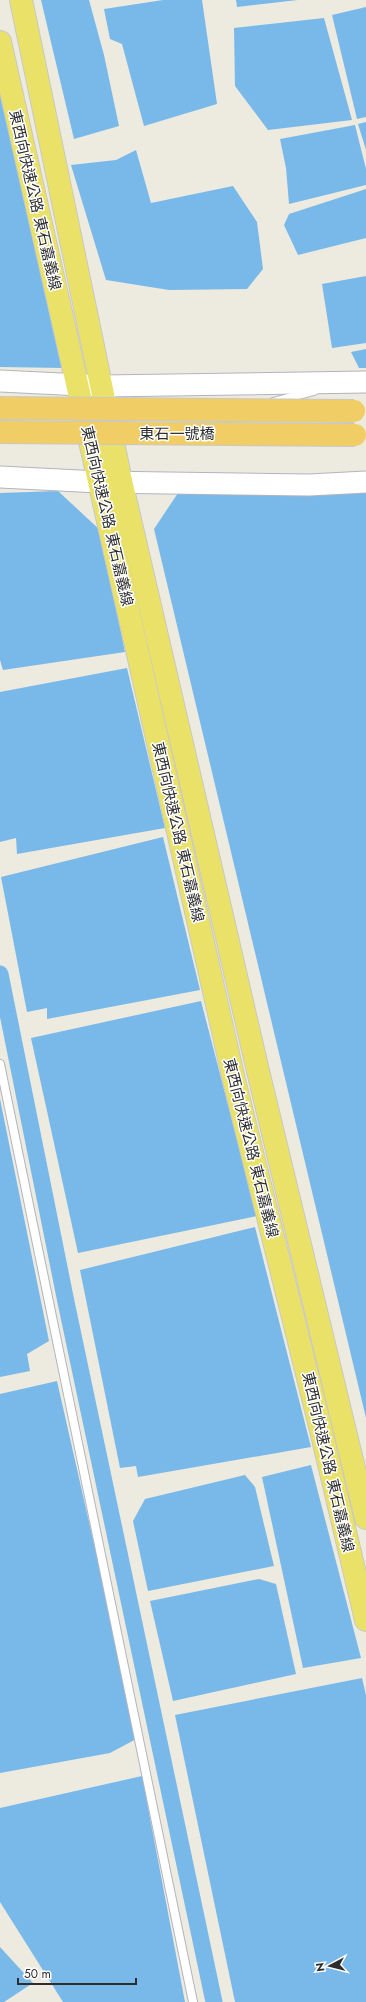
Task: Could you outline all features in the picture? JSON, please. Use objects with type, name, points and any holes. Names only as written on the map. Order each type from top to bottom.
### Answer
[{"type":"highway","name":"東石一號橋","points":[[0,408],[354,411]]},
{"type":"highway","name":"東石一號橋","points":[[0,432],[355,435]]},
{"type":"main road","name":"東西向快速公路 東石嘉義線","points":[[21,0],[102,386],[99,424],[99,482],[234,1080],[366,1620]]},
{"type":"main road","name":"東西向快速公路 東石嘉義線","points":[[0,42],[77,385],[99,424],[121,481],[258,1071],[366,1518]]},
{"type":"street","points":[[0,381],[102,386],[366,382]]},
{"type":"street","points":[[0,477],[99,482],[121,481],[309,485],[366,482]]},
{"type":"lane","points":[[172,418],[280,401],[343,382]]},
{"type":"lane","points":[[0,438],[99,424]]},
{"type":"lane","points":[[0,1064],[193,2002]]},
{"type":"water","points":[[41,0],[89,0],[104,55],[119,126],[74,139]]},
{"type":"water","points":[[163,0],[202,0],[217,104],[144,126],[122,44],[110,39],[104,9]]},
{"type":"water","points":[[236,0],[298,0],[237,7]]},
{"type":"water","points":[[366,7],[366,117],[357,119],[332,15]]},
{"type":"water","points":[[324,18],[352,120],[268,130],[235,86],[234,28]]},
{"type":"water","points":[[0,57],[64,368],[0,367]]},
{"type":"water","points":[[366,122],[366,150],[358,124]]},
{"type":"water","points":[[355,125],[366,169],[366,185],[289,204],[286,168],[280,139]]},
{"type":"water","points":[[136,150],[151,203],[233,186],[257,222],[263,269],[247,289],[169,290],[106,280],[71,165],[116,160]]},
{"type":"water","points":[[366,189],[366,238],[298,255],[284,225],[289,214]]},
{"type":"water","points":[[366,276],[366,343],[332,348],[322,284]]},
{"type":"water","points":[[366,349],[366,368],[359,368],[351,352]]},
{"type":"water","points":[[366,483],[366,1418],[154,529],[184,484]]},
{"type":"water","points":[[58,491],[101,531],[125,652],[3,670],[0,660],[0,493]]},
{"type":"water","points":[[127,668],[165,828],[17,854],[16,838],[0,842],[0,692]]},
{"type":"water","points":[[163,837],[200,990],[47,1019],[47,1008],[27,1012],[1,877]]},
{"type":"water","points":[[201,1001],[257,1216],[78,1253],[31,1038]]},
{"type":"water","points":[[0,1099],[49,1341],[27,1354],[30,1371],[0,1377]]},
{"type":"water","points":[[255,1227],[311,1447],[138,1477],[136,1466],[120,1468],[80,1270]]},
{"type":"water","points":[[57,1381],[138,1738],[110,1753],[0,1773],[0,1394]]},
{"type":"water","points":[[311,1465],[361,1658],[303,1668],[262,1477]]},
{"type":"water","points":[[245,1475],[255,1487],[274,1566],[148,1591],[133,1521],[145,1499]]},
{"type":"water","points":[[259,1579],[276,1584],[296,1674],[173,1701],[150,1601]]},
{"type":"water","points":[[362,1678],[366,1695],[366,2002],[235,2002],[175,1715]]},
{"type":"water","points":[[142,1776],[185,2002],[63,2002],[0,1902],[0,1808]]},
{"type":"water","points":[[0,1947],[33,1983],[4,2002],[0,2002]]},
{"type":"waterway","points":[[0,974],[66,1302],[214,2002]]}]
